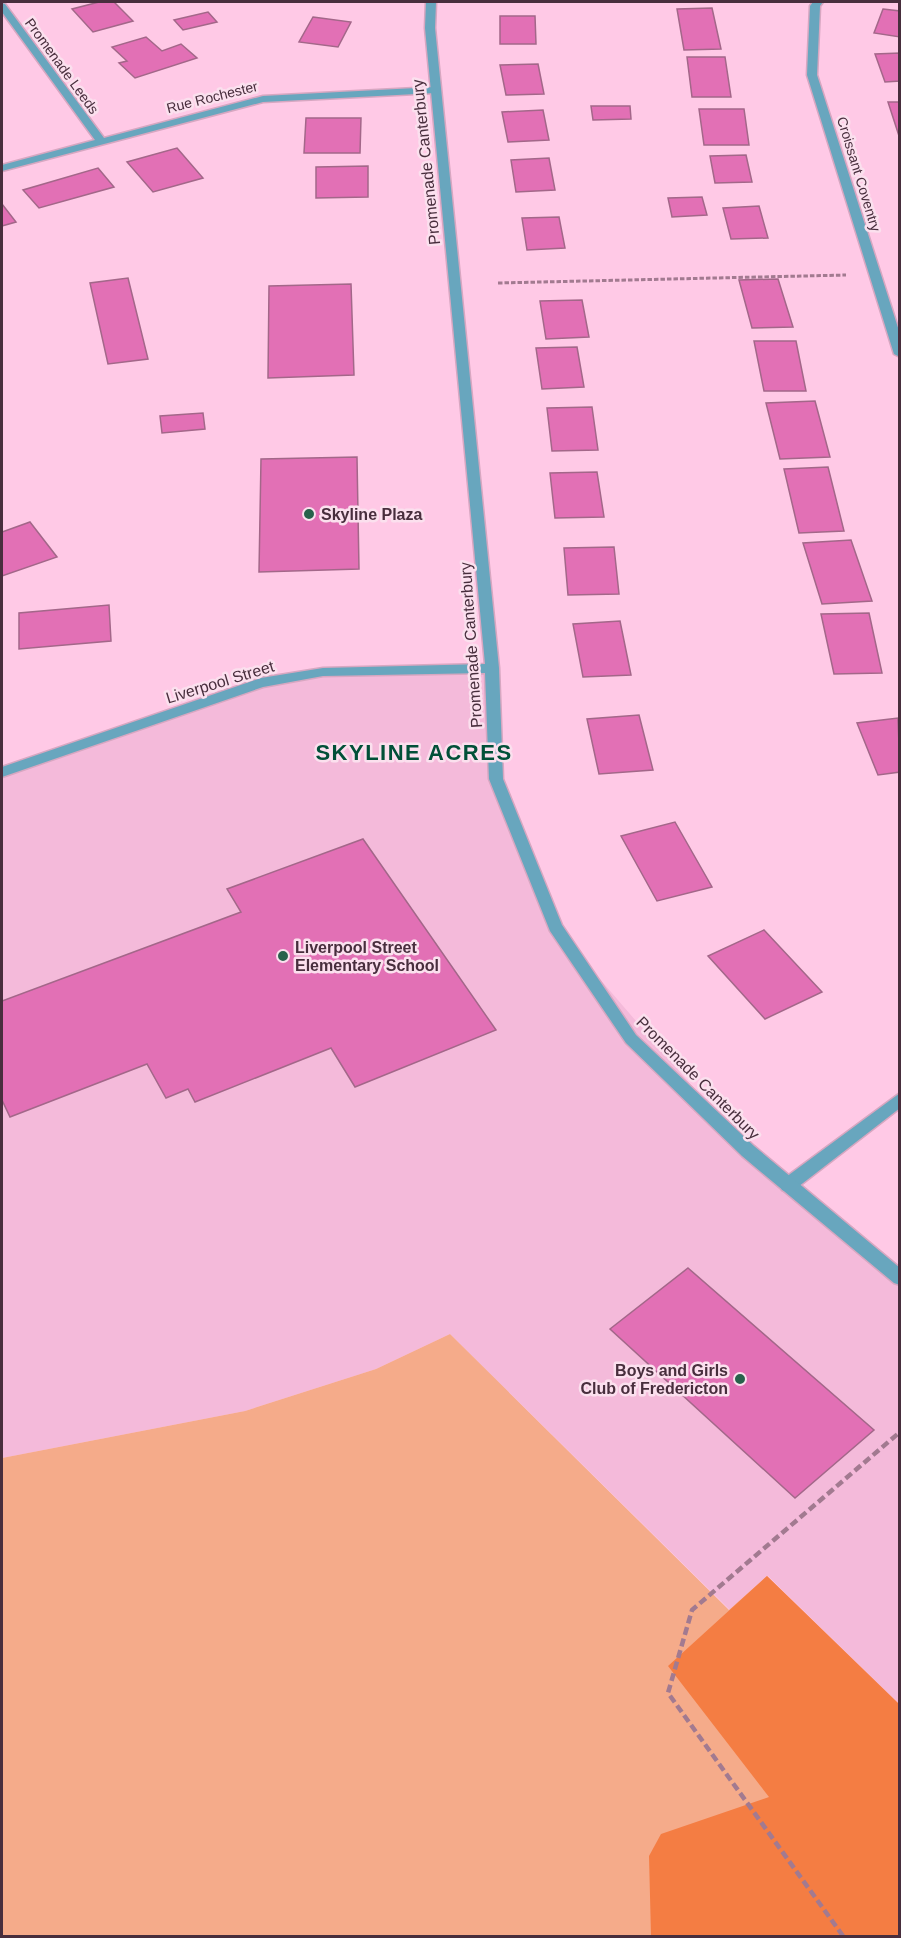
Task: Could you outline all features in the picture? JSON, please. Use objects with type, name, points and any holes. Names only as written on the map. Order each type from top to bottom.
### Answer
[{"type":"street","name":"Promenade Canterbury","points":[[431,2],[430,28],[435,90],[492,668],[496,779],[555,927],[631,1039],[748,1151],[900,1278]]},
{"type":"street","name":"Croissant Coventry","points":[[818,2],[815,6],[812,75],[900,354]]},
{"type":"street","name":"Promenade Leeds","points":[[2,6],[101,141]]},
{"type":"street","name":"Rue Rochester","points":[[2,168],[263,99],[435,90]]},
{"type":"street","name":"Liverpool Street","points":[[2,772],[261,683],[323,672],[492,668]]},
{"type":"street","points":[[788,1185],[900,1099]]},
{"type":"path","points":[[498,283],[852,275]]},
{"type":"path","points":[[843,1936],[668,1693],[692,1610],[900,1432]]},
{"type":"shaded area","points":[[492,668],[496,779],[555,927],[748,1151],[899,1278],[899,1704],[768,1576],[730,1610],[450,1334],[376,1369],[245,1411],[2,1458],[2,772],[261,683],[323,672]]},
{"type":"shaded area","points":[[450,1334],[729,1610],[767,1576],[899,1704],[899,1936],[2,1936],[2,1458],[245,1411],[376,1369]]},
{"type":"shaded area","points":[[767,1576],[899,1704],[899,1936],[651,1936],[649,1856],[661,1834],[769,1797],[668,1666]]},
{"type":"building","points":[[99,2],[114,2],[133,21],[93,32],[72,9]]},
{"type":"building","points":[[712,8],[721,49],[684,50],[677,9]]},
{"type":"building","points":[[883,9],[900,11],[900,37],[874,33]]},
{"type":"building","points":[[208,12],[217,22],[183,30],[174,20]]},
{"type":"building","points":[[500,16],[535,16],[536,44],[500,44]]},
{"type":"building","points":[[313,17],[351,22],[338,47],[299,42]]},
{"type":"building","points":[[146,37],[162,51],[181,44],[197,58],[135,78],[119,63],[127,61],[112,47]]},
{"type":"building","points":[[900,53],[900,81],[885,82],[875,54]]},
{"type":"building","points":[[687,57],[725,57],[731,97],[692,97]]},
{"type":"building","points":[[538,64],[544,94],[506,95],[500,65]]},
{"type":"building","points":[[888,102],[900,102],[900,139]]},
{"type":"building","points":[[591,106],[630,106],[631,119],[593,120]]},
{"type":"building","points":[[699,109],[744,109],[749,145],[704,145]]},
{"type":"building","points":[[543,110],[549,140],[508,142],[502,112]]},
{"type":"building","points":[[306,118],[361,118],[360,153],[304,153]]},
{"type":"building","points":[[177,148],[203,178],[153,192],[127,162]]},
{"type":"building","points":[[746,155],[752,182],[715,183],[710,156]]},
{"type":"building","points":[[549,158],[555,190],[516,192],[511,160]]},
{"type":"building","points":[[368,166],[368,197],[316,198],[316,167]]},
{"type":"building","points":[[98,168],[114,187],[39,208],[23,190]]},
{"type":"building","points":[[702,197],[707,215],[672,217],[668,198]]},
{"type":"building","points":[[2,204],[16,222],[2,226]]},
{"type":"building","points":[[759,206],[768,238],[731,239],[723,208]]},
{"type":"building","points":[[559,217],[565,248],[527,250],[522,218]]},
{"type":"building","points":[[128,278],[148,359],[108,364],[90,283]]},
{"type":"building","points":[[778,279],[793,327],[752,328],[739,280]]},
{"type":"building","points":[[351,284],[354,375],[268,378],[269,286]]},
{"type":"building","points":[[582,300],[589,337],[546,339],[540,301]]},
{"type":"building","points":[[754,341],[796,341],[806,391],[764,391]]},
{"type":"building","points":[[577,347],[584,387],[542,389],[536,348]]},
{"type":"building","points":[[815,401],[830,457],[780,459],[766,403]]},
{"type":"building","points":[[592,407],[598,450],[552,451],[547,408]]},
{"type":"building","points":[[203,413],[205,429],[162,433],[160,416]]},
{"type":"building","name":"Skyline Plaza","points":[[357,457],[359,569],[259,572],[261,459]]},
{"type":"building","points":[[828,467],[844,531],[799,533],[784,469]]},
{"type":"building","points":[[597,472],[604,517],[555,518],[550,473]]},
{"type":"building","points":[[30,522],[57,557],[2,576],[2,532]]},
{"type":"building","points":[[851,540],[872,601],[822,604],[803,543]]},
{"type":"building","points":[[614,547],[619,594],[568,595],[564,548]]},
{"type":"building","points":[[109,605],[111,641],[19,649],[19,613]]},
{"type":"building","points":[[869,613],[882,673],[834,674],[821,614]]},
{"type":"building","points":[[620,621],[631,675],[583,677],[573,624]]},
{"type":"building","points":[[639,715],[653,770],[599,774],[587,719]]},
{"type":"building","points":[[898,718],[900,772],[878,775],[857,723]]},
{"type":"building","points":[[675,822],[712,887],[657,901],[621,836]]},
{"type":"building","name":"Liverpool Street Elementary School","points":[[363,839],[496,1030],[355,1087],[331,1048],[195,1102],[188,1089],[166,1098],[147,1064],[10,1117],[2,1100],[2,1001],[241,912],[227,889]]},
{"type":"building","points":[[764,930],[822,992],[765,1019],[708,956]]},
{"type":"building","name":"Boys and Girls Club of Fredericton","points":[[688,1268],[874,1430],[795,1498],[610,1329]]},
{"type":"place","name":"Skyline Plaza","points":[[309,514]]},
{"type":"place","name":"Liverpool Street Elementary School","points":[[283,956]]},
{"type":"place","name":"Boys and Girls Club of Fredericton","points":[[740,1379]]},
{"type":"district","name":"SKYLINE ACRES","points":[[414,752]]}]
